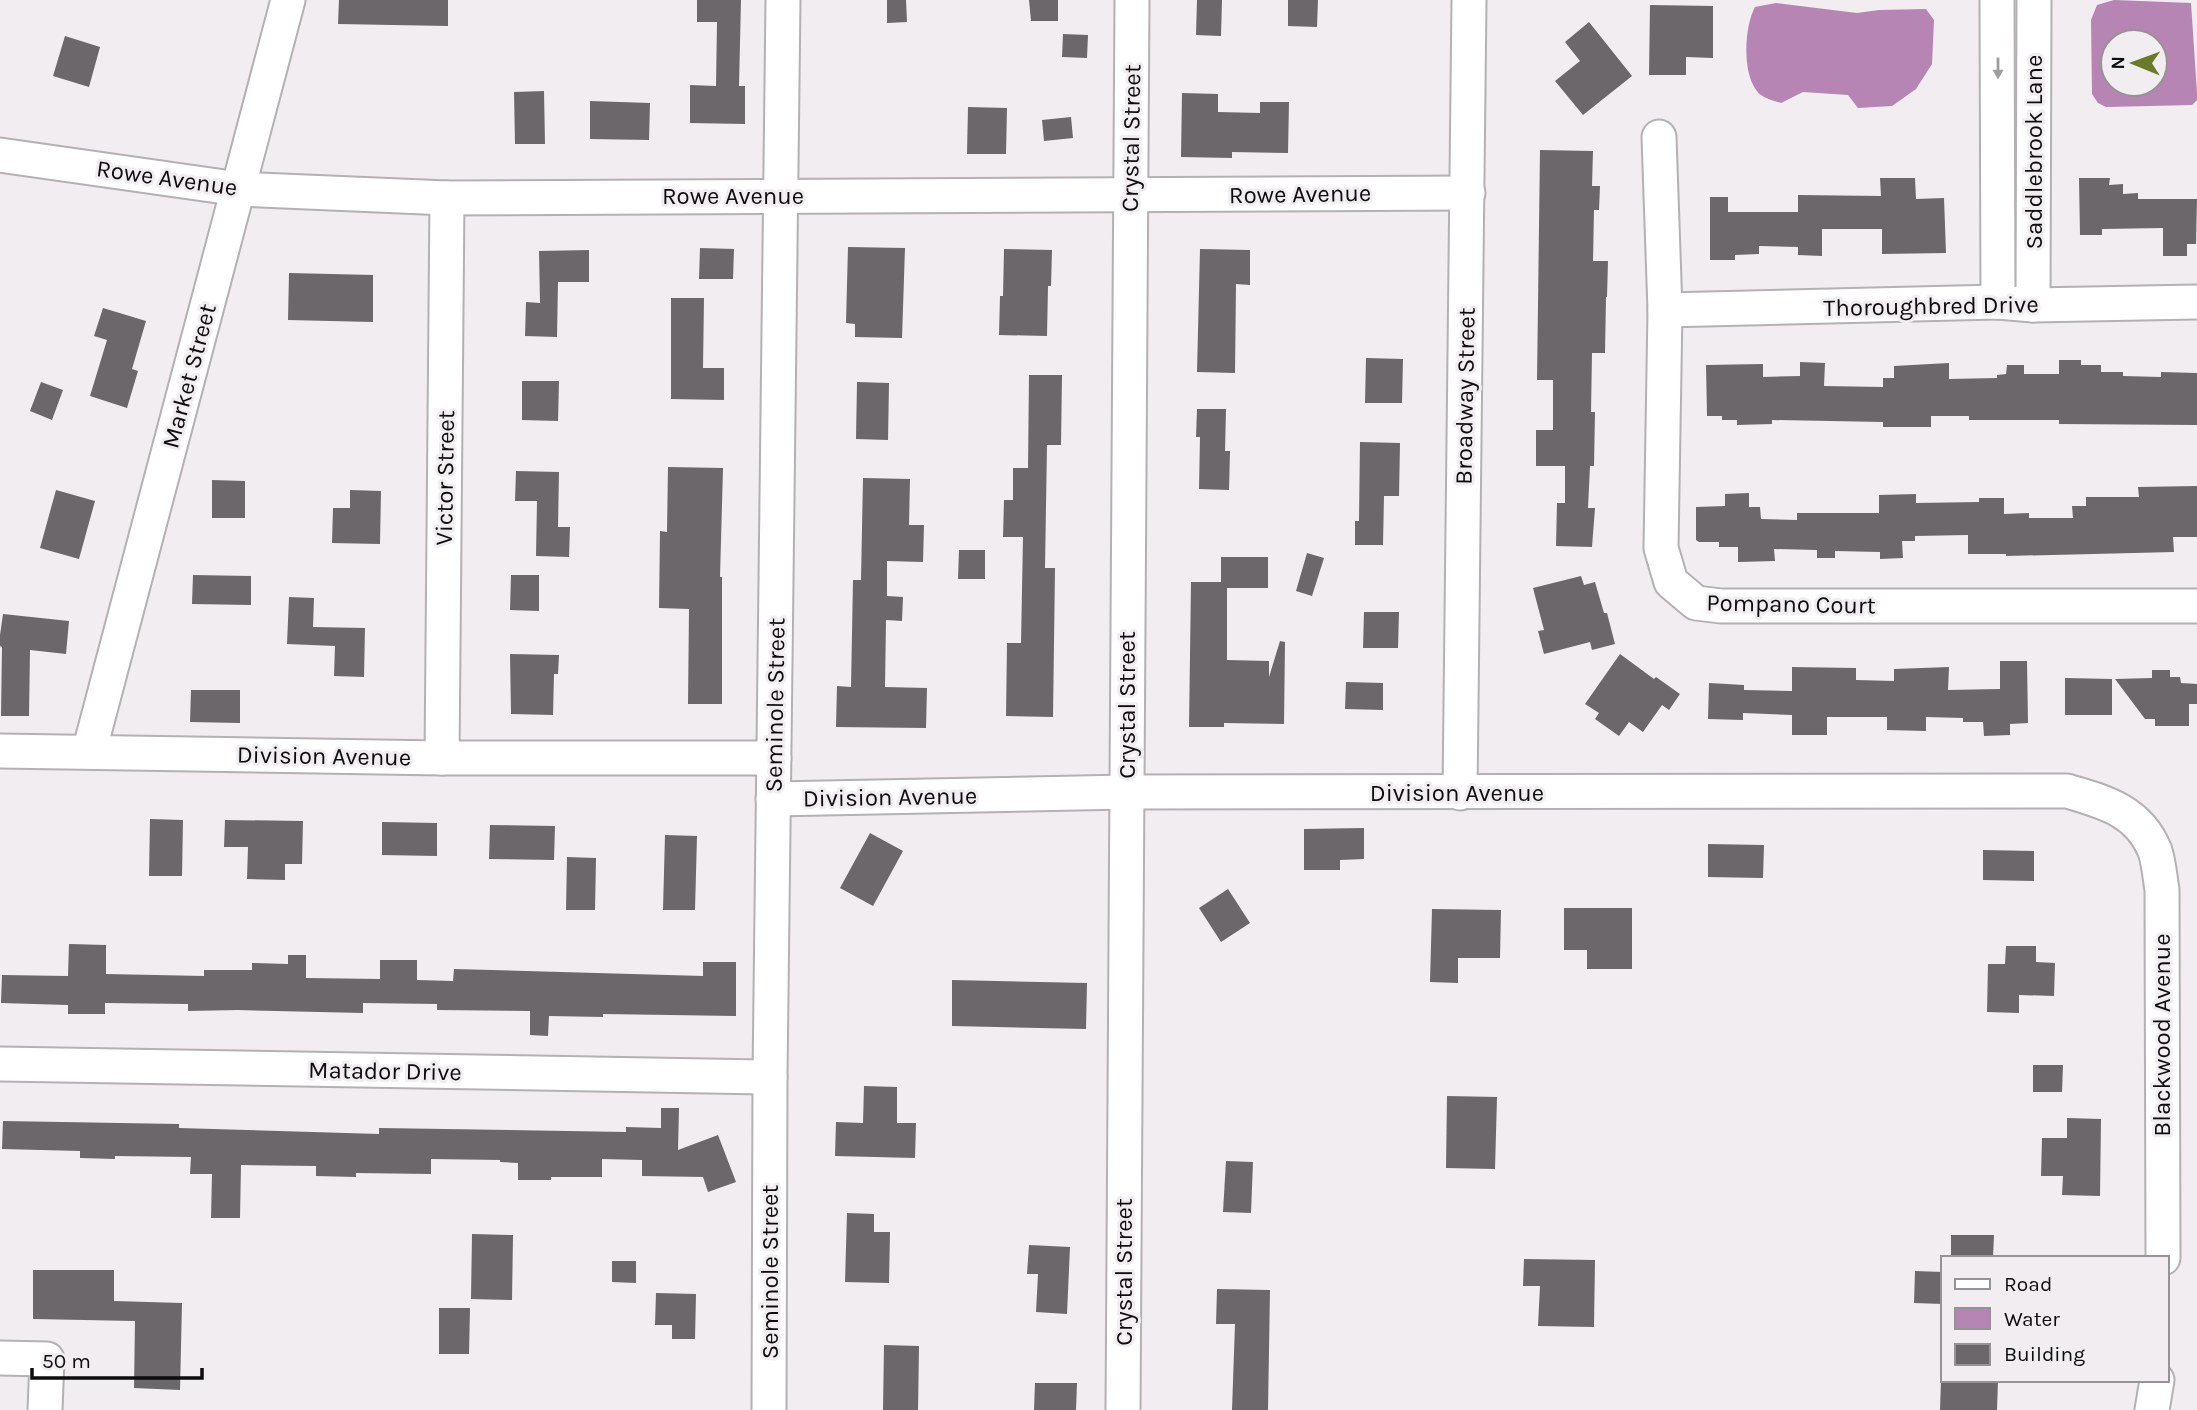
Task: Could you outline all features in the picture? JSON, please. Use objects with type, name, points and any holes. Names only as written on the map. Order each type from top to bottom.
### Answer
[{"type":"street","name":"Market Street","points":[[89,752],[288,0]]},
{"type":"street","name":"Seminole Street","points":[[769,1410],[770,1077],[783,0]]},
{"type":"street","name":"Crystal Street","points":[[1123,1410],[1132,0]]},
{"type":"street","name":"Broadway Street","points":[[1460,793],[1469,0]]},
{"type":"street","name":"Saddlebrook Lane","points":[[1997,0],[1998,302]]},
{"type":"street","name":"Saddlebrook Lane","points":[[2033,304],[2034,0]]},
{"type":"street","name":"Pompano Court","points":[[1659,137],[1665,310],[1661,548],[1671,582],[1696,603],[1721,606],[2197,606]]},
{"type":"street","name":"Rowe Avenue","points":[[0,155],[239,189],[447,198],[1468,193]]},
{"type":"street","name":"Victor Street","points":[[442,758],[447,198]]},
{"type":"street","name":"Thoroughbred Drive","points":[[1665,310],[1998,302],[2197,303]]},
{"type":"street","name":"Division Avenue","points":[[0,751],[442,758],[774,758]]},
{"type":"street","name":"Division Avenue","points":[[773,799],[1127,793],[2067,791],[2106,802],[2134,819]]},
{"type":"street","name":"Blackwood Avenue","points":[[2134,819],[2155,851],[2162,890],[2163,1256]]},
{"type":"street","name":"Matador Drive","points":[[0,1064],[770,1077]]},
{"type":"street","points":[[0,1358],[47,1359],[45,1410]]},
{"type":"street","points":[[2152,1410],[2157,1382]]},
{"type":"water","points":[[2114,0],[2191,3],[2197,100],[2192,105],[2106,107],[2098,103],[2092,94],[2091,20],[2097,5]]},
{"type":"water","points":[[1776,3],[1857,13],[1926,9],[1934,20],[1932,64],[1916,89],[1892,106],[1858,108],[1848,95],[1803,92],[1781,103],[1768,99],[1761,95],[1750,77],[1746,52],[1748,27],[1755,7]]},
{"type":"building","points":[[339,0],[448,0],[448,26],[338,24]]},
{"type":"building","points":[[697,0],[741,0],[739,86],[745,86],[745,124],[690,123],[690,85],[716,86],[717,22],[697,22]]},
{"type":"building","points":[[887,0],[906,0],[907,22],[887,23]]},
{"type":"building","points":[[1029,0],[1058,0],[1058,21],[1031,21]]},
{"type":"building","points":[[1197,0],[1222,0],[1221,36],[1196,35]]},
{"type":"building","points":[[1288,0],[1318,0],[1317,27],[1288,26]]},
{"type":"building","points":[[1650,5],[1713,6],[1713,58],[1686,57],[1686,75],[1649,75]]},
{"type":"building","points":[[1589,22],[1632,76],[1583,115],[1555,81],[1580,61],[1565,42]]},
{"type":"building","points":[[1063,34],[1088,35],[1087,58],[1062,57]]},
{"type":"building","points":[[65,36],[100,47],[89,87],[53,76]]},
{"type":"building","points":[[544,91],[545,144],[515,144],[514,92]]},
{"type":"building","points":[[1182,93],[1218,94],[1218,112],[1260,113],[1260,102],[1289,102],[1288,153],[1232,152],[1232,158],[1181,157]]},
{"type":"building","points":[[590,101],[650,103],[649,140],[590,139]]},
{"type":"building","points":[[968,107],[1007,108],[1006,154],[967,154]]},
{"type":"building","points":[[1071,117],[1073,138],[1044,141],[1042,120]]},
{"type":"building","points":[[1540,150],[1593,151],[1592,186],[1600,186],[1599,210],[1594,210],[1593,261],[1608,261],[1605,353],[1592,353],[1594,466],[1590,466],[1588,508],[1595,508],[1592,547],[1556,546],[1557,503],[1565,503],[1565,466],[1536,466],[1536,430],[1553,430],[1553,380],[1537,380]]},
{"type":"building","points":[[1880,178],[1915,178],[1916,199],[1944,198],[1946,253],[1882,254],[1882,229],[1822,229],[1822,256],[1798,255],[1798,247],[1759,246],[1759,254],[1735,255],[1735,260],[1710,260],[1710,197],[1728,197],[1728,212],[1798,212],[1798,195],[1881,196]]},
{"type":"building","points":[[2079,178],[2110,178],[2109,185],[2123,184],[2123,194],[2138,193],[2138,199],[2197,199],[2196,244],[2187,244],[2187,256],[2163,256],[2163,228],[2102,229],[2102,235],[2080,235]]},
{"type":"building","points":[[848,247],[905,248],[902,338],[855,337],[855,324],[846,323]]},
{"type":"building","points":[[700,248],[734,249],[733,279],[699,279]]},
{"type":"building","points":[[1004,249],[1052,250],[1047,336],[999,335]]},
{"type":"building","points":[[1200,249],[1250,250],[1250,285],[1236,284],[1235,373],[1197,372]]},
{"type":"building","points":[[589,250],[589,282],[558,282],[557,337],[525,336],[526,302],[540,303],[539,251]]},
{"type":"building","points":[[289,273],[373,275],[373,322],[288,320]]},
{"type":"building","points":[[671,298],[704,298],[703,368],[724,368],[724,400],[671,399]]},
{"type":"building","points":[[103,308],[146,321],[132,369],[138,371],[127,408],[90,396],[107,340],[94,336]]},
{"type":"building","points":[[1366,358],[1403,359],[1402,403],[1365,403]]},
{"type":"building","points":[[2059,360],[2081,360],[2081,365],[2101,365],[2101,372],[2123,372],[2123,376],[2161,377],[2161,372],[2197,373],[2197,425],[2059,424],[2059,420],[1969,420],[1969,416],[1931,416],[1931,427],[1883,427],[1883,422],[1772,420],[1772,424],[1737,425],[1737,420],[1707,416],[1706,365],[1763,364],[1763,377],[1800,376],[1800,362],[1825,363],[1824,386],[1883,387],[1883,378],[1894,378],[1894,366],[1949,363],[1949,379],[1997,378],[1997,375],[2006,374],[2007,365],[2024,365],[2024,374],[2059,374]]},
{"type":"building","points":[[1029,375],[1062,375],[1061,445],[1047,445],[1045,568],[1055,568],[1053,717],[1006,716],[1007,643],[1021,643],[1023,537],[1003,537],[1004,500],[1013,500],[1013,468],[1028,468]]},
{"type":"building","points":[[522,381],[559,381],[558,421],[522,420]]},
{"type":"building","points":[[41,382],[63,390],[52,420],[30,411]]},
{"type":"building","points":[[857,382],[889,383],[888,440],[856,439]]},
{"type":"building","points":[[1197,409],[1226,409],[1225,451],[1230,451],[1229,490],[1199,489],[1200,437],[1196,437]]},
{"type":"building","points":[[1360,442],[1400,443],[1399,496],[1384,496],[1383,545],[1355,545],[1355,521],[1359,521]]},
{"type":"building","points":[[668,467],[723,468],[720,577],[722,704],[688,704],[689,609],[659,608],[660,531],[667,532]]},
{"type":"building","points":[[516,471],[559,472],[558,527],[570,527],[569,557],[536,556],[537,501],[515,501]]},
{"type":"building","points":[[863,478],[910,479],[909,525],[924,525],[923,562],[887,561],[887,596],[903,597],[902,621],[886,620],[885,687],[927,688],[926,728],[836,727],[837,686],[851,687],[853,580],[861,580]]},
{"type":"building","points":[[212,480],[245,481],[245,518],[212,518]]},
{"type":"building","points":[[2197,486],[2197,537],[2173,537],[2174,552],[2006,556],[1968,554],[1968,535],[1915,536],[1915,541],[1902,541],[1903,558],[1880,559],[1880,552],[1835,551],[1835,558],[1817,558],[1817,550],[1774,549],[1775,561],[1738,562],[1738,547],[1719,547],[1719,542],[1696,540],[1696,507],[1725,506],[1725,494],[1749,493],[1749,507],[1760,507],[1761,519],[1797,520],[1797,513],[1879,513],[1879,495],[1916,494],[1916,503],[1979,502],[1979,498],[2004,498],[2004,514],[2029,513],[2029,518],[2073,518],[2072,506],[2086,506],[2086,497],[2139,497],[2138,487]]},
{"type":"building","points":[[56,490],[95,501],[79,559],[40,548]]},
{"type":"building","points":[[350,490],[381,491],[380,544],[332,543],[333,508],[350,508]]},
{"type":"building","points":[[959,550],[985,550],[985,579],[958,579]]},
{"type":"building","points":[[1307,553],[1324,558],[1312,596],[1296,591]]},
{"type":"building","points":[[1221,557],[1268,557],[1268,588],[1227,588],[1227,660],[1269,661],[1269,677],[1280,641],[1285,642],[1284,724],[1224,723],[1224,727],[1189,727],[1191,582],[1221,582]]},
{"type":"building","points":[[193,575],[251,576],[251,605],[192,604]]},
{"type":"building","points":[[511,575],[539,575],[539,611],[510,610]]},
{"type":"building","points":[[1581,576],[1584,585],[1595,582],[1615,644],[1592,650],[1590,642],[1544,654],[1538,631],[1544,630],[1533,588]]},
{"type":"building","points":[[289,597],[314,598],[313,627],[365,628],[364,677],[334,676],[335,646],[287,644]]},
{"type":"building","points":[[1364,612],[1399,612],[1398,648],[1363,648]]},
{"type":"building","points":[[3,614],[69,621],[66,654],[30,650],[29,716],[1,716],[0,635]]},
{"type":"building","points":[[510,654],[559,655],[558,674],[554,674],[553,715],[511,714]]},
{"type":"building","points":[[1620,654],[1680,694],[1669,710],[1662,705],[1643,732],[1629,722],[1619,736],[1595,719],[1599,713],[1585,704]]},
{"type":"building","points":[[2000,661],[2027,661],[2028,723],[2010,724],[2010,735],[1984,736],[1983,722],[1963,722],[1963,718],[1926,717],[1926,731],[1887,730],[1887,717],[1827,717],[1827,735],[1792,735],[1792,715],[1743,713],[1743,720],[1708,719],[1709,683],[1744,685],[1744,690],[1792,691],[1792,667],[1856,668],[1856,680],[1894,681],[1894,669],[1949,667],[1948,690],[2000,689]]},
{"type":"building","points":[[2152,670],[2170,670],[2170,677],[2180,677],[2181,683],[2197,684],[2197,704],[2189,704],[2189,726],[2155,726],[2155,719],[2145,719],[2115,679],[2152,678]]},
{"type":"building","points":[[2065,678],[2112,679],[2112,715],[2065,715]]},
{"type":"building","points":[[1346,682],[1383,683],[1383,710],[1345,709]]},
{"type":"building","points":[[191,690],[240,690],[240,723],[190,722]]},
{"type":"building","points":[[150,819],[183,820],[182,876],[149,876]]},
{"type":"building","points":[[225,820],[303,821],[302,864],[285,864],[285,880],[247,879],[248,847],[224,847]]},
{"type":"building","points":[[382,822],[437,823],[437,856],[382,855]]},
{"type":"building","points":[[490,825],[555,826],[554,860],[489,859]]},
{"type":"building","points":[[1364,828],[1364,859],[1340,860],[1340,870],[1304,870],[1304,829]]},
{"type":"building","points":[[870,833],[903,851],[873,906],[840,888]]},
{"type":"building","points":[[665,835],[697,836],[695,910],[663,910]]},
{"type":"building","points":[[1708,844],[1764,845],[1763,878],[1708,877]]},
{"type":"building","points":[[1983,850],[2034,851],[2034,881],[1983,880]]},
{"type":"building","points":[[567,857],[596,858],[595,910],[566,910]]},
{"type":"building","points":[[1228,889],[1250,923],[1221,942],[1199,908]]},
{"type":"building","points":[[1564,908],[1632,908],[1632,969],[1587,969],[1587,950],[1564,950]]},
{"type":"building","points":[[1432,909],[1501,910],[1500,958],[1458,958],[1458,983],[1430,982]]},
{"type":"building","points":[[69,944],[106,945],[106,974],[204,976],[204,970],[252,970],[252,963],[288,964],[288,955],[306,955],[306,978],[380,979],[380,960],[417,960],[417,980],[453,981],[454,969],[703,976],[703,962],[736,962],[736,1016],[549,1016],[548,1036],[530,1035],[530,1011],[437,1010],[437,1004],[363,1003],[363,1013],[188,1011],[188,1004],[105,1003],[105,1014],[68,1014],[68,1005],[1,1003],[2,975],[68,976]]},
{"type":"building","points":[[2006,946],[2036,946],[2036,962],[2055,963],[2054,996],[2019,995],[2019,1013],[1987,1012],[1988,964],[2005,964]]},
{"type":"building","points":[[952,980],[1087,983],[1086,1029],[952,1026]]},
{"type":"building","points":[[2033,1065],[2063,1065],[2062,1092],[2033,1092]]},
{"type":"building","points":[[864,1086],[897,1087],[897,1123],[916,1123],[915,1158],[835,1156],[836,1122],[863,1123]]},
{"type":"building","points":[[1447,1096],[1497,1097],[1495,1169],[1446,1168]]},
{"type":"building","points":[[661,1108],[679,1108],[678,1150],[718,1135],[736,1182],[708,1192],[703,1177],[642,1176],[642,1160],[602,1159],[602,1177],[551,1177],[551,1180],[518,1180],[518,1163],[500,1160],[431,1159],[431,1174],[356,1173],[356,1177],[316,1176],[316,1166],[241,1165],[240,1218],[211,1218],[212,1174],[190,1174],[191,1157],[80,1158],[80,1151],[2,1149],[3,1121],[179,1124],[179,1128],[379,1134],[379,1128],[626,1132],[626,1127],[661,1128]]},
{"type":"building","points":[[2067,1118],[2101,1119],[2100,1196],[2062,1195],[2063,1176],[2041,1176],[2042,1138],[2067,1138]]},
{"type":"building","points":[[1226,1161],[1253,1162],[1251,1213],[1223,1212]]},
{"type":"building","points":[[847,1213],[874,1214],[874,1232],[890,1232],[889,1283],[845,1282]]},
{"type":"building","points":[[472,1234],[513,1235],[512,1300],[471,1299]]},
{"type":"building","points":[[1951,1235],[1994,1235],[1993,1256],[1951,1256]]},
{"type":"building","points":[[1029,1245],[1070,1247],[1067,1314],[1036,1312],[1038,1274],[1027,1274]]},
{"type":"building","points":[[1524,1259],[1595,1260],[1594,1327],[1538,1326],[1540,1286],[1523,1286]]},
{"type":"building","points":[[612,1261],[636,1261],[636,1283],[612,1282]]},
{"type":"building","points":[[33,1270],[114,1270],[114,1301],[182,1303],[180,1390],[134,1388],[135,1321],[33,1319]]},
{"type":"building","points":[[1915,1271],[1941,1272],[1941,1304],[1914,1303]]},
{"type":"building","points":[[1217,1289],[1270,1290],[1268,1410],[1232,1410],[1235,1324],[1216,1324]]},
{"type":"building","points":[[656,1293],[696,1294],[695,1339],[672,1339],[672,1325],[655,1325]]},
{"type":"building","points":[[439,1308],[470,1308],[469,1354],[439,1354]]},
{"type":"building","points":[[884,1345],[919,1346],[918,1410],[883,1410]]},
{"type":"building","points":[[1941,1380],[1998,1382],[1997,1410],[1940,1410]]},
{"type":"building","points":[[1035,1383],[1077,1383],[1076,1410],[1034,1410]]}]
